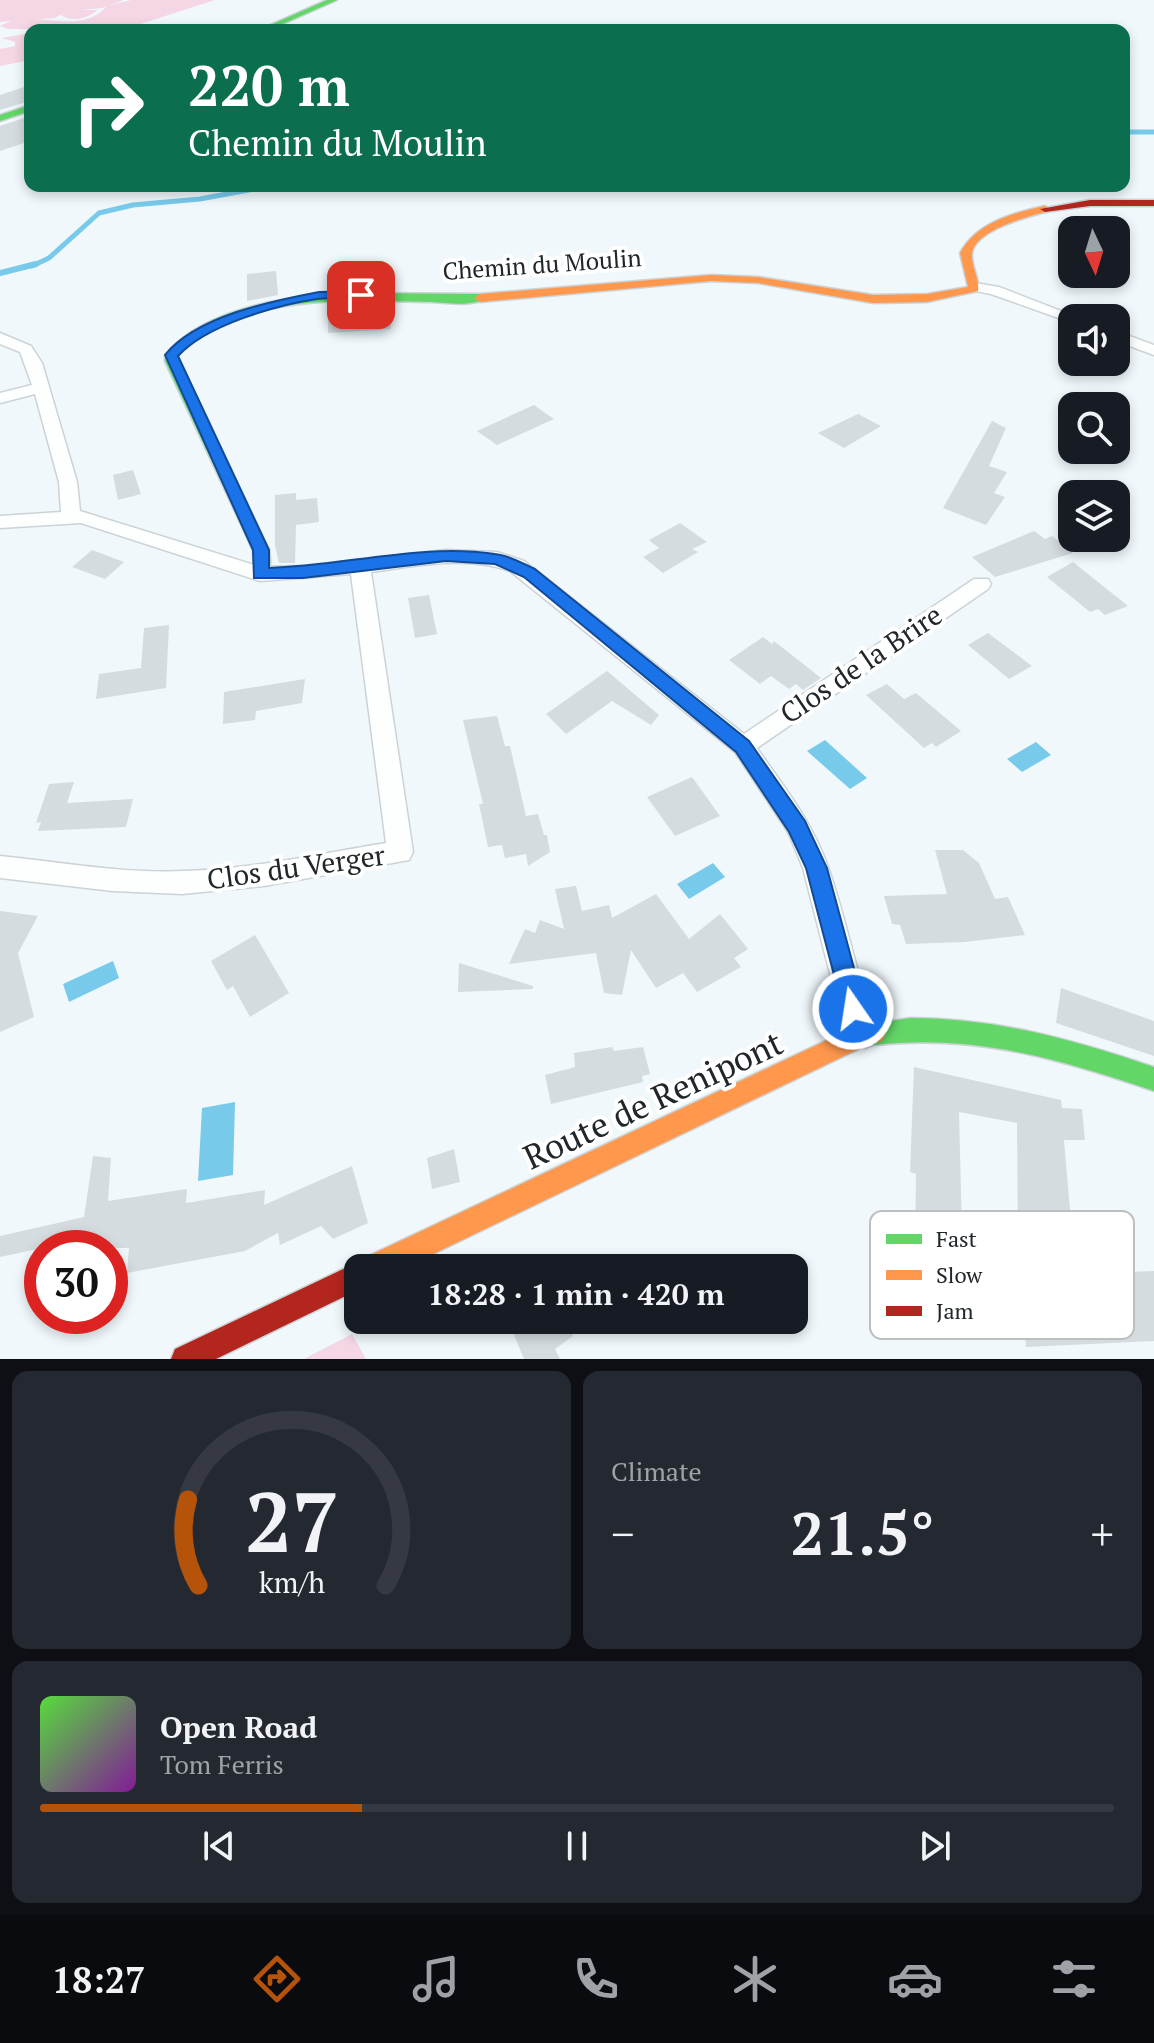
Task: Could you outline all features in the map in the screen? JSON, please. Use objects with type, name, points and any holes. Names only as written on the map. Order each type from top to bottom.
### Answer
[{"type":"street","points":[[277,24],[333,0]]},
{"type":"street","points":[[0,118],[24,110]]},
{"type":"street","points":[[975,287],[966,259],[966,248],[975,239],[1025,212],[1055,205],[1154,203]]},
{"type":"street","name":"Chemin du Moulin","points":[[260,574],[263,560],[261,550],[171,355],[182,344],[203,332],[252,311],[283,301],[319,295],[462,299],[698,279],[765,281],[860,298],[951,295],[975,287],[994,290],[1058,313]]},
{"type":"street","points":[[0,338],[26,349],[34,363],[68,482],[71,516]]},
{"type":"street","points":[[1130,341],[1154,350]]},
{"type":"street","points":[[0,398],[40,388]]},
{"type":"street","points":[[0,522],[71,516],[115,526],[260,574],[303,573],[446,556],[497,559],[517,566],[743,746],[798,827],[816,868],[853,1009],[865,1034]]},
{"type":"street","name":"Clos du Verger","points":[[0,867],[183,883],[222,880],[400,852],[360,566]]},
{"type":"street","name":"Clos de la Brire","points":[[743,746],[981,584]]},
{"type":"street","name":"Route de Renipont","points":[[403,1254],[865,1034],[920,1026],[985,1030],[1061,1047],[1154,1079]]},
{"type":"street","points":[[185,1359],[344,1283]]},
{"type":"shaded area","points":[[0,0],[124,0],[102,8],[81,10],[97,10],[80,18],[61,15],[69,11],[54,18],[0,22]]},
{"type":"shaded area","points":[[131,0],[215,0],[140,24],[24,24],[24,29],[0,26],[27,19],[83,20],[107,6]]},
{"type":"shaded area","points":[[24,34],[24,61],[0,66],[0,49],[15,46],[15,42],[2,38]]},
{"type":"shaded area","points":[[352,1334],[366,1359],[304,1359]]},
{"type":"water","points":[[825,740],[867,778],[850,789],[807,751]]},
{"type":"water","points":[[1036,742],[1051,755],[1022,772],[1007,759]]},
{"type":"water","points":[[713,863],[725,877],[689,899],[677,884]]},
{"type":"water","points":[[113,961],[119,978],[69,1002],[63,984]]},
{"type":"water","points":[[235,1102],[233,1175],[198,1181],[202,1108]]},
{"type":"building","points":[[24,87],[24,103],[0,110],[0,95]]},
{"type":"building","points":[[24,118],[24,143],[0,151],[0,126]]},
{"type":"building","points":[[276,271],[278,295],[247,301],[247,274]]},
{"type":"building","points":[[392,305],[391,329],[328,333],[328,310]]},
{"type":"building","points":[[534,405],[554,419],[497,445],[477,431]]},
{"type":"building","points":[[858,414],[881,426],[844,448],[818,433]]},
{"type":"building","points":[[992,421],[1006,428],[989,466],[1007,472],[994,493],[1005,497],[986,525],[943,508]]},
{"type":"building","points":[[133,470],[141,494],[118,500],[113,475]]},
{"type":"building","points":[[296,493],[296,500],[317,498],[319,522],[296,525],[295,563],[279,563],[275,545],[275,495]]},
{"type":"building","points":[[680,523],[707,542],[692,549],[698,552],[663,573],[643,557],[659,548],[649,540]]},
{"type":"building","points":[[1034,531],[1045,539],[1052,536],[1058,541],[1058,552],[1073,553],[995,577],[972,557]]},
{"type":"building","points":[[92,550],[124,562],[105,579],[72,567]]},
{"type":"building","points":[[1073,562],[1128,606],[1105,615],[1098,609],[1090,612],[1047,577]]},
{"type":"building","points":[[429,595],[437,634],[415,638],[408,598]]},
{"type":"building","points":[[169,625],[166,688],[96,699],[99,674],[141,668],[144,628]]},
{"type":"building","points":[[988,633],[1032,666],[1009,679],[968,645]]},
{"type":"building","points":[[763,637],[772,644],[774,641],[821,678],[803,690],[796,684],[789,689],[771,676],[760,684],[729,660]]},
{"type":"building","points":[[607,671],[659,715],[651,725],[612,701],[566,734],[546,714]]},
{"type":"building","points":[[305,679],[302,703],[256,711],[255,720],[223,724],[224,692]]},
{"type":"building","points":[[887,684],[904,699],[916,693],[961,731],[936,747],[932,743],[924,748],[866,695]]},
{"type":"building","points":[[497,716],[505,746],[510,746],[526,816],[538,814],[544,835],[547,835],[550,852],[528,866],[526,854],[505,858],[502,845],[488,847],[479,804],[483,804],[463,720]]},
{"type":"building","points":[[692,777],[720,816],[675,836],[647,797]]},
{"type":"building","points":[[74,782],[67,803],[133,799],[126,827],[38,831],[41,822],[36,823],[49,784]]},
{"type":"building","points":[[935,850],[963,850],[979,863],[995,899],[1008,897],[1025,935],[965,942],[906,944],[900,925],[892,924],[884,896],[947,894]]},
{"type":"building","points":[[576,886],[582,911],[609,905],[612,918],[656,894],[689,939],[720,914],[748,949],[734,958],[741,967],[697,992],[683,973],[656,988],[631,950],[622,995],[604,993],[596,953],[509,964],[525,929],[535,933],[540,920],[564,929],[555,889]]},
{"type":"building","points":[[0,911],[38,916],[18,953],[34,1017],[0,1032]]},
{"type":"building","points":[[255,935],[289,993],[250,1017],[233,986],[227,990],[211,961]]},
{"type":"building","points":[[459,963],[533,986],[533,989],[458,992]]},
{"type":"building","points":[[1061,988],[1154,1021],[1154,1056],[1056,1023]]},
{"type":"building","points":[[612,1047],[614,1051],[643,1047],[650,1074],[642,1076],[643,1082],[551,1104],[545,1075],[575,1067],[574,1053]]},
{"type":"building","points":[[914,1067],[1061,1100],[1062,1108],[1082,1109],[1085,1140],[1064,1140],[1070,1211],[1018,1211],[1017,1123],[959,1112],[961,1211],[916,1211],[916,1174],[910,1172]]},
{"type":"building","points":[[454,1149],[460,1182],[432,1189],[427,1158]]},
{"type":"building","points":[[93,1156],[111,1158],[108,1201],[187,1189],[186,1203],[265,1190],[264,1205],[352,1166],[368,1223],[333,1239],[321,1226],[280,1245],[278,1233],[245,1251],[128,1273],[128,1230],[27,1230],[84,1217]]},
{"type":"building","points":[[24,1231],[24,1252],[0,1257],[0,1236]]},
{"type":"building","points":[[1154,1271],[1154,1341],[1026,1347],[1025,1339],[1134,1339],[1134,1272]]},
{"type":"building","points":[[514,1334],[573,1336],[555,1349],[560,1359],[524,1359]]},
{"type":"waterway","points":[[1130,132],[1154,132]]},
{"type":"waterway","points":[[32,266],[49,258],[99,213],[133,205],[238,192]]},
{"type":"waterway","points":[[0,273],[36,264]]},
{"type":"traffic: fast","points":[[277,24],[333,0]]},
{"type":"traffic: fast","points":[[0,118],[24,110]]},
{"type":"traffic: fast","points":[[260,574],[263,560],[261,550],[171,361],[171,355],[194,336],[221,322],[271,305],[302,299],[360,296],[480,298]]},
{"type":"traffic: fast","points":[[874,1033],[910,1029],[982,1032],[1086,1056],[1154,1079]]},
{"type":"traffic: slow","points":[[480,298],[711,278],[758,280],[873,299],[927,298],[974,289],[966,253],[978,236],[1000,223],[1045,209]]},
{"type":"traffic: slow","points":[[403,1254],[865,1034],[874,1033]]},
{"type":"traffic: jam","points":[[1045,209],[1090,203],[1154,203]]},
{"type":"traffic: jam","points":[[185,1359],[344,1283]]},
{"type":"route","points":[[361,295],[319,295],[266,306],[203,332],[175,349],[171,355],[171,361],[261,550],[263,560],[260,574],[303,573],[446,556],[497,559],[529,573],[743,746],[798,827],[816,868],[853,1009]]}]
